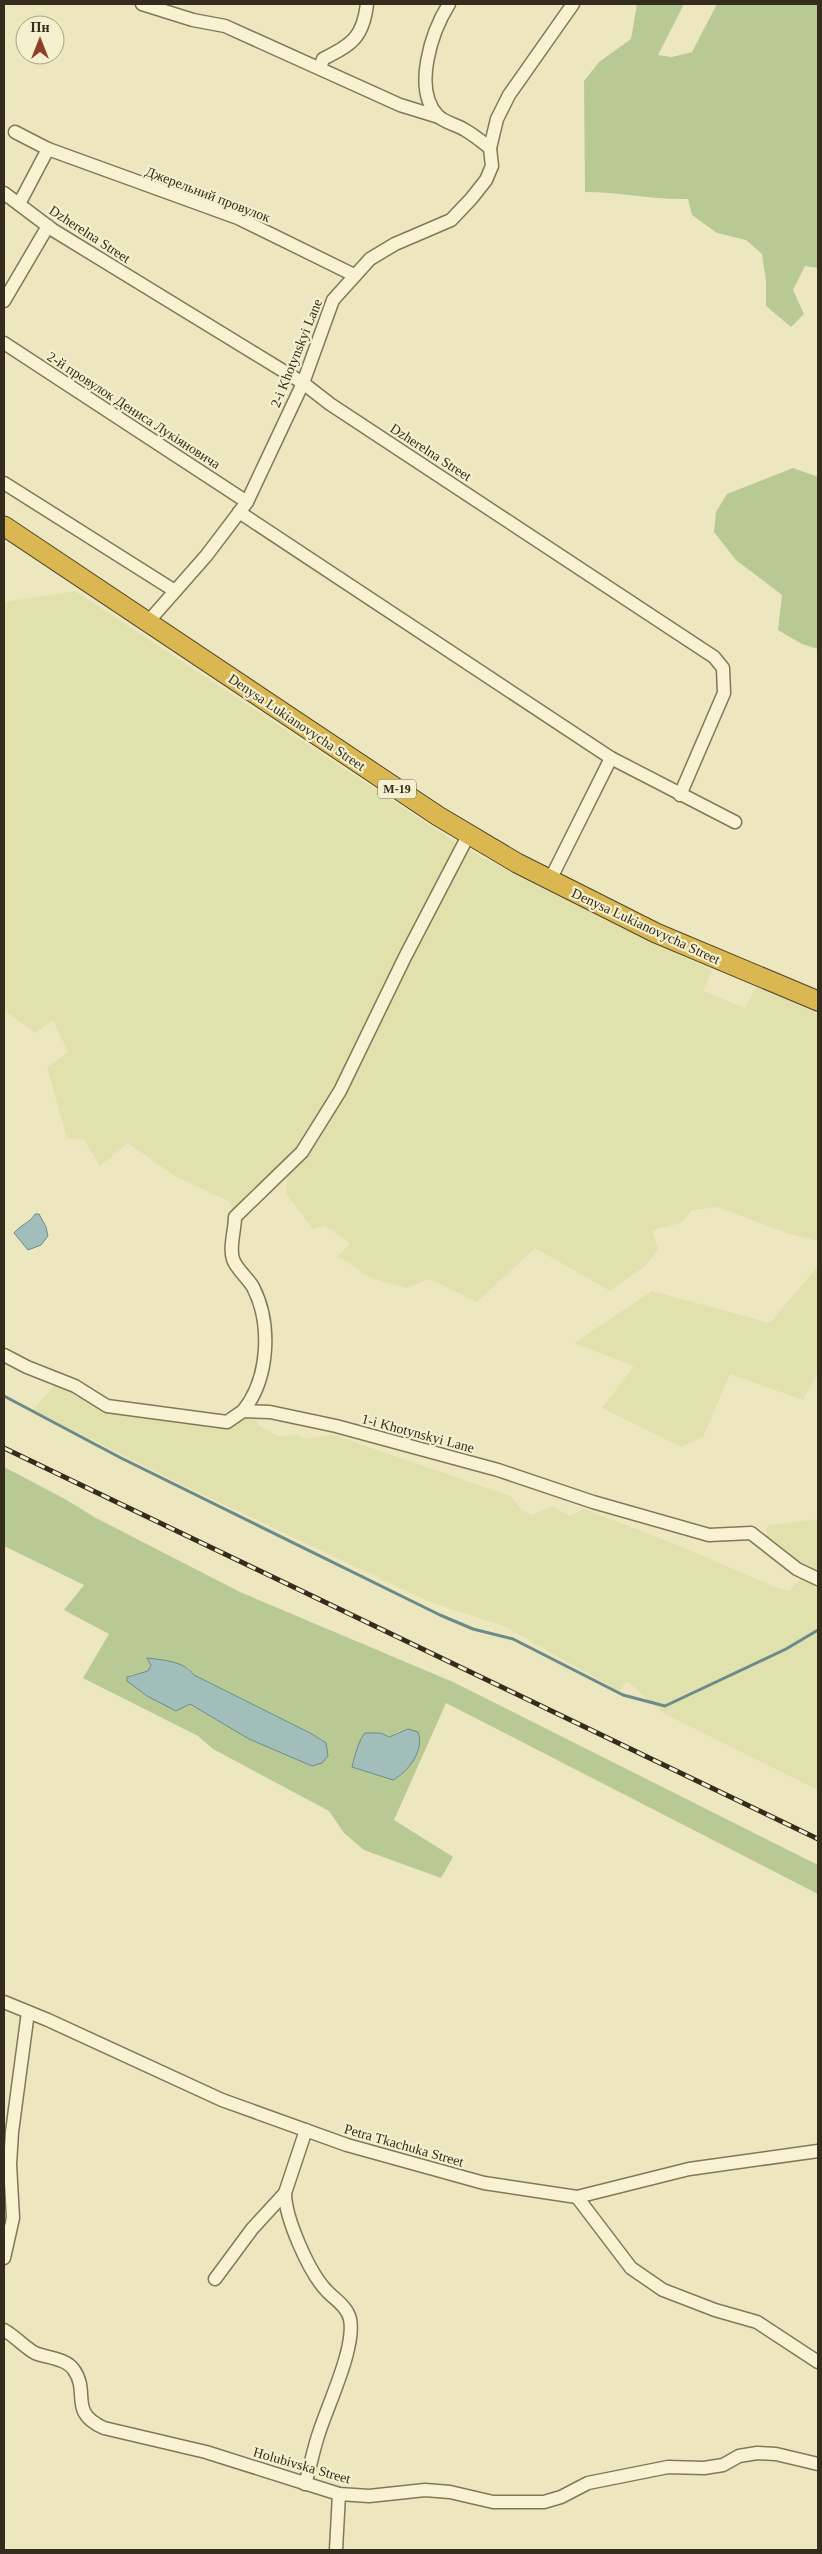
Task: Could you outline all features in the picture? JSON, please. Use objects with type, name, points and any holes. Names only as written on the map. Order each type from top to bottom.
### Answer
[{"type":"highway","name":"Denysa Lukianovycha Street","points":[[4,526],[438,816],[550,880],[656,933],[818,1001]]},
{"type":"street","points":[[142,4],[193,20],[225,26],[400,105],[439,117],[466,130],[490,148]]},
{"type":"street","points":[[320,68],[322,59],[348,46],[358,37],[364,23],[367,4]]},
{"type":"street","points":[[439,117],[428,102],[425,70],[438,28],[449,4]]},
{"type":"street","name":"2-i Khotynskyi Lane","points":[[147,623],[243,507],[302,383],[333,300],[370,259],[395,244],[451,220],[486,180],[492,166],[490,148],[496,119],[509,95],[573,4]]},
{"type":"street","name":"Джерельний провулок","points":[[15,132],[48,149],[238,218],[354,275]]},
{"type":"street","points":[[19,204],[48,149]]},
{"type":"street","name":"Dzherelna Street","points":[[4,192],[48,226],[302,383],[330,404],[714,658],[723,668],[724,693],[680,795]]},
{"type":"street","points":[[4,301],[48,226]]},
{"type":"street","name":"2-й провулок Дениса Лукіяновича","points":[[4,343],[611,758],[735,822]]},
{"type":"street","points":[[4,483],[175,591]]},
{"type":"street","points":[[550,880],[611,758]]},
{"type":"street","points":[[243,1411],[254,1398],[261,1379],[266,1339],[254,1289],[232,1258],[235,1217],[302,1152],[340,1092],[405,957],[469,834]]},
{"type":"street","name":"1-i Khotynskyi Lane","points":[[4,1355],[27,1367],[75,1386],[107,1406],[226,1422],[243,1411],[270,1412],[345,1429],[498,1470],[593,1502],[709,1535],[751,1533],[797,1569],[818,1580]]},
{"type":"street","name":"Petra Tkachuka Street","points":[[4,2002],[222,2100],[347,2145],[484,2183],[577,2197],[689,2169],[818,2151]]},
{"type":"street","points":[[4,2258],[13,2218],[10,2164],[12,2132],[28,2012]]},
{"type":"street","points":[[305,2484],[317,2437],[348,2349],[350,2318],[342,2306],[325,2290],[307,2261],[284,2204],[284,2193],[306,2130]]},
{"type":"street","points":[[215,2279],[252,2229],[284,2193]]},
{"type":"street","points":[[577,2197],[632,2268],[663,2290],[715,2310],[758,2322],[818,2362]]},
{"type":"street","name":"Holubivska Street","points":[[4,2330],[34,2352],[62,2361],[73,2368],[80,2380],[80,2403],[83,2412],[94,2424],[206,2452],[339,2494],[369,2496],[425,2490],[450,2492],[492,2502],[544,2502],[561,2497],[588,2483],[668,2466],[704,2468],[723,2465],[739,2456],[757,2453],[776,2454],[818,2464]]},
{"type":"street","points":[[336,2550],[339,2494]]},
{"type":"green space","points":[[637,4],[684,4],[658,55],[672,57],[692,52],[717,4],[818,4],[818,268],[805,266],[793,290],[804,314],[791,327],[766,306],[766,281],[762,254],[746,240],[717,233],[692,215],[688,199],[585,192],[584,81],[599,62],[631,39]]},
{"type":"green space","points":[[793,468],[818,477],[818,649],[802,644],[778,630],[782,595],[736,560],[714,532],[716,512],[727,494]]},
{"type":"green space","points":[[75,591],[458,844],[335,1091],[298,1150],[233,1211],[230,1202],[173,1175],[128,1143],[100,1166],[84,1140],[67,1138],[47,1067],[68,1052],[53,1020],[35,1033],[4,1010],[4,602]]},
{"type":"green space","points":[[466,849],[613,923],[712,970],[703,991],[745,1008],[756,987],[818,1012],[818,1241],[786,1233],[718,1207],[692,1210],[681,1223],[652,1230],[658,1249],[645,1266],[610,1291],[535,1248],[477,1302],[430,1279],[406,1288],[371,1278],[338,1256],[350,1243],[325,1226],[313,1229],[286,1193],[288,1173],[305,1155]]},
{"type":"green space","points":[[818,1266],[818,1372],[803,1400],[730,1374],[703,1437],[681,1447],[602,1408],[634,1366],[574,1343],[652,1291],[770,1323]]},
{"type":"green space","points":[[56,1384],[105,1410],[225,1426],[245,1414],[253,1415],[259,1426],[280,1437],[297,1434],[303,1439],[334,1435],[510,1496],[522,1510],[531,1515],[553,1506],[569,1516],[584,1509],[680,1546],[777,1588],[789,1591],[803,1576],[818,1582],[818,1790],[663,1713],[627,1681],[619,1691],[506,1627],[430,1602],[177,1482],[33,1410]]},
{"type":"green space","points":[[4,1467],[65,1499],[96,1518],[240,1592],[453,1682],[818,1865],[818,1894],[446,1703],[394,1820],[453,1857],[441,1878],[364,1850],[344,1833],[329,1811],[213,1749],[198,1736],[83,1678],[109,1634],[64,1610],[84,1585],[4,1546]],"holes":[[[148,1658],[189,1668],[194,1675],[312,1734],[326,1743],[327,1756],[312,1766],[249,1739],[190,1704],[147,1696],[127,1681],[130,1675],[148,1671],[151,1665]],[[400,1731],[393,1780],[352,1767],[362,1736],[381,1733],[389,1737]]]},
{"type":"green space","points":[[818,1519],[818,1576],[798,1567],[767,1538],[766,1529],[769,1525]]},
{"type":"water","points":[[35,1214],[39,1214],[46,1227],[48,1236],[41,1245],[28,1250],[14,1233]]},
{"type":"water","points":[[147,1658],[179,1664],[190,1670],[194,1675],[312,1734],[326,1743],[328,1756],[322,1763],[312,1766],[249,1739],[190,1704],[176,1711],[147,1696],[127,1681],[127,1677],[148,1671],[151,1665]]},
{"type":"water","points":[[408,1729],[418,1732],[419,1746],[414,1760],[399,1776],[393,1780],[352,1767],[355,1754],[365,1733],[381,1733],[389,1737]]},
{"type":"waterway","points":[[4,1396],[121,1458],[440,1615],[473,1629],[513,1639],[623,1695],[665,1706],[786,1649],[818,1630]]},
{"type":"railway","points":[[4,1448],[818,1839]]}]
